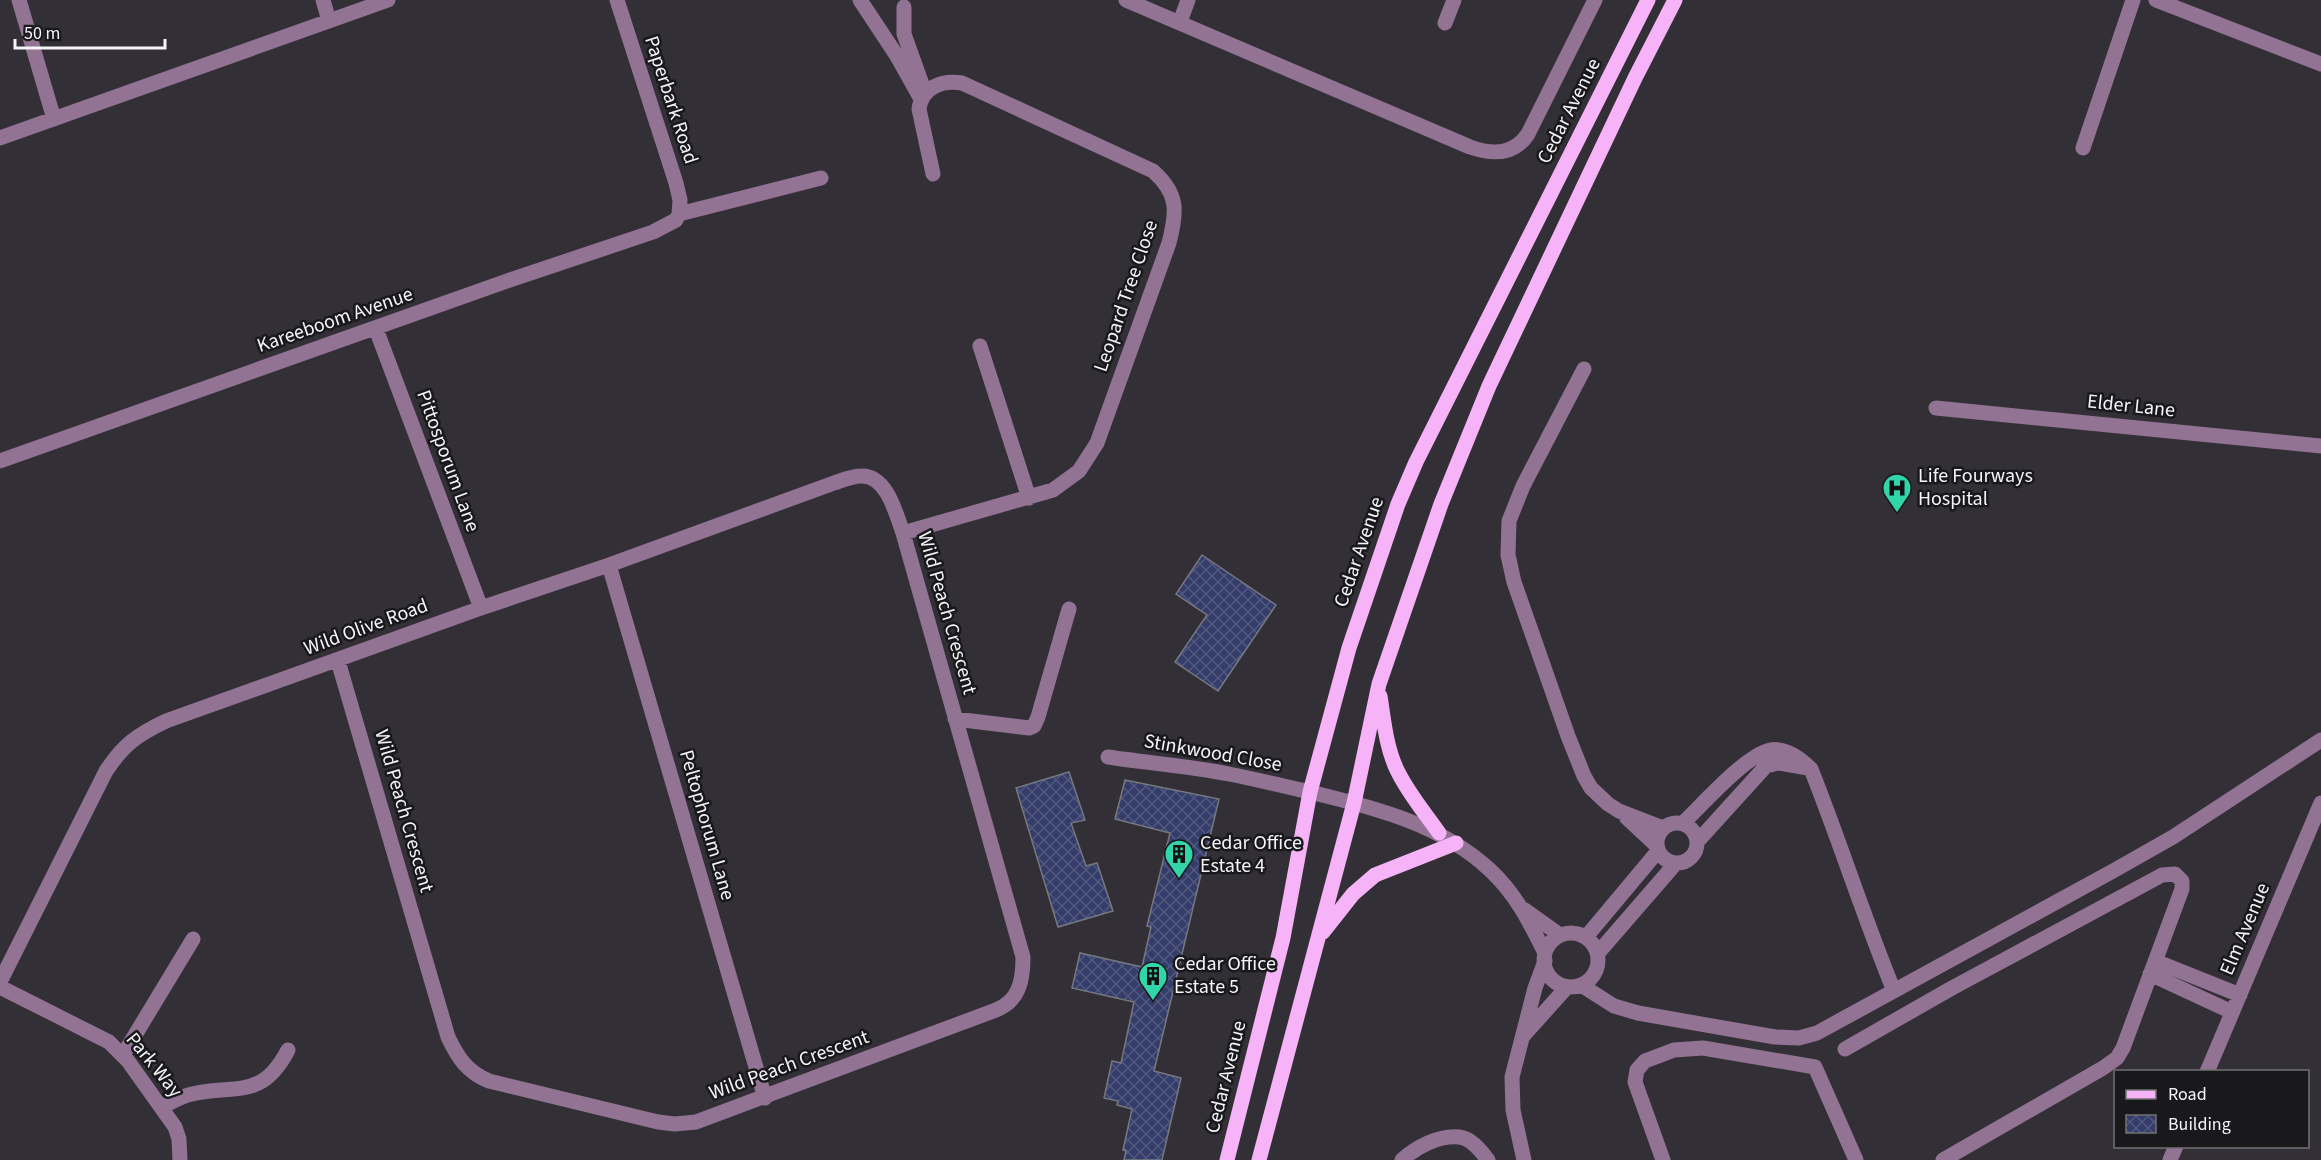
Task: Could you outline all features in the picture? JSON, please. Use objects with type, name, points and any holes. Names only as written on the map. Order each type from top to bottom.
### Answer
[{"type":"main road","name":"Cedar Avenue","points":[[1227,1160],[1283,938],[1310,792],[1349,648],[1398,504],[1441,411],[1648,0]]},
{"type":"main road","points":[[1259,1160],[1354,802],[1379,684],[1441,504],[1489,386],[1635,78],[1675,0]]},
{"type":"main road","points":[[1379,684],[1385,731],[1397,769],[1439,833]]},
{"type":"main road","points":[[1318,938],[1353,894],[1375,875],[1456,843]]},
{"type":"street","points":[[19,0],[54,118]]},
{"type":"street","points":[[323,0],[329,21]]},
{"type":"street","points":[[0,138],[388,0]]},
{"type":"street","name":"Paperbark Road","points":[[617,0],[676,183],[680,214]]},
{"type":"street","points":[[860,0],[923,96]]},
{"type":"street","points":[[1126,0],[1470,147],[1497,153],[1514,148],[1528,134],[1595,0]]},
{"type":"street","points":[[1180,22],[1188,0]]},
{"type":"street","points":[[1445,23],[1454,0]]},
{"type":"street","points":[[2084,148],[2133,0]]},
{"type":"street","points":[[2156,0],[2321,64]]},
{"type":"street","points":[[904,7],[904,34],[923,96],[919,109],[933,174]]},
{"type":"street","name":"Leopard Tree Close","points":[[903,533],[1053,490],[1079,471],[1097,443],[1169,243],[1174,223],[1172,192],[1153,171],[962,83],[941,84],[923,96]]},
{"type":"street","points":[[680,214],[821,178]]},
{"type":"street","name":"Kareeboom Avenue","points":[[0,461],[290,357],[376,329],[507,280],[653,232],[676,220],[680,214]]},
{"type":"street","name":"Pittosporum Lane","points":[[376,329],[480,608]]},
{"type":"street","points":[[980,346],[1029,498]]},
{"type":"street","points":[[1584,369],[1523,486],[1509,521],[1508,555],[1514,582],[1568,736],[1591,788],[1619,811],[1658,849],[1669,861],[1684,862],[1696,850],[1697,842],[1690,827],[1683,823],[1669,824],[1663,828],[1659,833],[1658,849],[1586,937]]},
{"type":"street","name":"Elder Lane","points":[[1936,408],[2321,446]]},
{"type":"street","name":"Wild Olive Road","points":[[0,985],[106,771],[128,742],[166,721],[851,478],[863,476],[879,482]]},
{"type":"street","name":"Wild Peach Crescent","points":[[338,661],[448,1037],[455,1054],[468,1070],[489,1081],[658,1122],[675,1124],[696,1122],[1005,1006],[1017,993],[1023,973],[1023,957],[903,533],[887,494],[879,482]]},
{"type":"street","name":"Peltophorum Lane","points":[[609,565],[765,1098]]},
{"type":"street","points":[[955,719],[1029,728],[1034,726],[1069,609]]},
{"type":"street","points":[[1523,908],[1545,957],[1546,970],[1559,984],[1574,986],[1627,1011],[1775,1037],[1799,1038],[1817,1033],[2173,837],[2321,740]]},
{"type":"street","points":[[1683,823],[1748,761],[1764,752],[1774,750],[1794,754],[1811,769],[1839,840],[1872,938],[1894,991]]},
{"type":"street","name":"Stinkwood Close","points":[[1108,757],[1227,774],[1379,809],[1439,833],[1456,843],[1491,871],[1523,908]]},
{"type":"street","points":[[1697,842],[1766,766],[1778,763],[1811,769]]},
{"type":"street","name":"Elm Avenue","points":[[2207,1070],[2321,803]]},
{"type":"street","points":[[1619,811],[1663,828]]},
{"type":"street","points":[[1598,953],[1676,863]]},
{"type":"street","points":[[1845,1050],[1952,988],[2162,875],[2175,874],[2182,881],[2182,889],[2117,1058],[1943,1160]]},
{"type":"street","points":[[1523,908],[1560,935]]},
{"type":"street","points":[[1522,1037],[1574,986],[1594,975],[1598,953],[1586,937],[1578,933],[1560,935],[1554,939],[1545,957],[1535,988],[1515,1063],[1511,1090],[1514,1119],[1524,1160]]},
{"type":"street","points":[[123,1055],[193,939]]},
{"type":"street","points":[[2152,967],[2240,995]]},
{"type":"street","points":[[2152,967],[2232,1012]]},
{"type":"street","points":[[1594,975],[1627,1011]]},
{"type":"street","name":"Park Way","points":[[0,985],[96,1034],[123,1055],[175,1126],[179,1139],[180,1160]]},
{"type":"street","points":[[1663,1160],[1635,1082],[1637,1070],[1645,1061],[1674,1050],[1703,1048],[1815,1067],[1856,1160]]},
{"type":"street","points":[[162,1107],[193,1094],[252,1087],[270,1077],[279,1067],[288,1050]]},
{"type":"street","points":[[1402,1160],[1435,1139],[1460,1137],[1478,1147],[1488,1160]]},
{"type":"building","points":[[1202,555],[1276,605],[1218,691],[1175,662],[1207,615],[1176,594]]},
{"type":"building","points":[[1069,772],[1085,820],[1071,823],[1086,866],[1097,863],[1113,911],[1058,927],[1016,788]]},
{"type":"building","points":[[1125,780],[1219,799],[1154,1071],[1181,1078],[1162,1160],[1124,1160],[1126,1151],[1123,1150],[1132,1109],[1117,1105],[1118,1101],[1104,1098],[1112,1061],[1121,1063],[1134,1002],[1072,988],[1080,953],[1142,967],[1151,927],[1147,926],[1170,833],[1115,819]]},
{"type":"place","name":"Life Fourways Hospital","points":[[1897,514]]},
{"type":"place","name":"Cedar Office Estate 4","points":[[1179,880]]},
{"type":"place","name":"Cedar Office Estate 5","points":[[1153,1002]]}]
